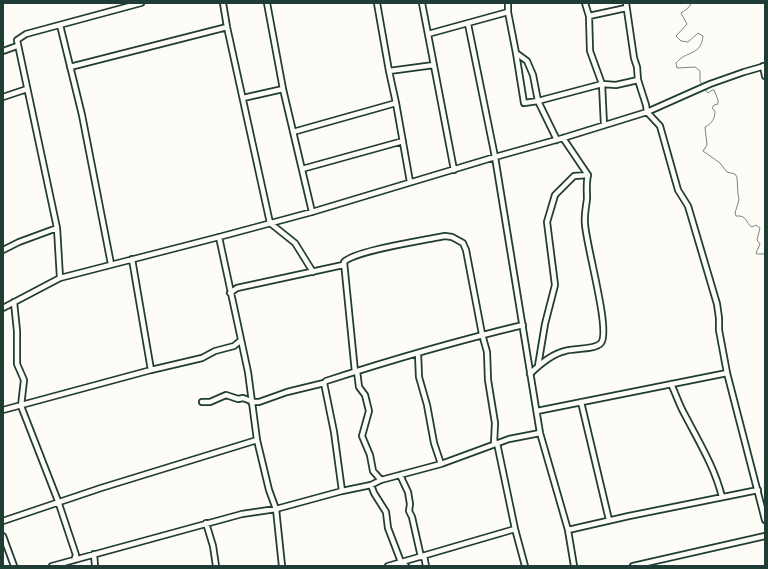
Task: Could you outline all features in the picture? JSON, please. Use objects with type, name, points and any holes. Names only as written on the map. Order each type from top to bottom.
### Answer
[{"type":"street","points":[[60,278],[57,228],[16,40],[26,34],[141,3]]},
{"type":"street","points":[[223,3],[270,223],[295,243],[313,272]]},
{"type":"street","points":[[267,3],[283,89],[312,212]]},
{"type":"street","points":[[377,3],[388,71],[396,103],[410,182]]},
{"type":"street","points":[[422,3],[454,170]]},
{"type":"street","points":[[508,3],[508,12],[524,103],[602,84],[616,85],[638,80]]},
{"type":"street","points":[[585,3],[589,16],[590,51],[602,84],[604,125]]},
{"type":"street","points":[[589,16],[626,6],[638,80],[647,112],[660,126],[678,190],[688,206],[717,304],[719,330],[727,373],[765,520]]},
{"type":"street","points":[[428,34],[508,12]]},
{"type":"street","points":[[468,24],[495,157],[540,433],[568,530],[574,566]]},
{"type":"street","points":[[60,25],[82,115],[111,264]]},
{"type":"street","points":[[70,67],[228,27]]},
{"type":"street","points":[[3,51],[17,46]]},
{"type":"street","points":[[516,53],[527,61],[533,75],[538,100],[556,140]]},
{"type":"street","points":[[388,71],[434,65]]},
{"type":"street","points":[[3,308],[60,278],[219,238],[563,138],[647,112],[702,87],[764,66],[765,76]]},
{"type":"street","points":[[3,97],[27,89]]},
{"type":"street","points":[[243,98],[283,89]]},
{"type":"street","points":[[293,132],[396,103]]},
{"type":"street","points":[[530,374],[538,366],[554,355],[565,351],[594,347],[601,343],[604,329],[584,223],[587,199],[586,183],[588,175],[563,138]]},
{"type":"street","points":[[302,169],[403,141]]},
{"type":"street","points":[[538,366],[545,324],[555,285],[547,222],[555,195],[574,176],[588,175]]},
{"type":"street","points":[[3,250],[19,242],[57,228]]},
{"type":"street","points":[[381,480],[373,471],[370,455],[362,436],[369,411],[365,395],[359,387],[356,372],[343,265],[347,259],[389,247],[445,236],[458,239],[463,243],[468,257],[482,334],[487,352],[488,380],[495,423],[496,443],[515,529],[525,566]]},
{"type":"street","points":[[219,238],[240,341],[248,372],[256,440],[276,509],[282,566]]},
{"type":"street","points":[[132,259],[151,370]]},
{"type":"street","points":[[230,293],[237,288],[343,265]]},
{"type":"street","points":[[14,302],[17,338],[17,364],[24,380],[21,406],[75,550],[76,555],[74,560]]},
{"type":"street","points":[[202,402],[210,402],[226,396],[238,399],[243,398],[251,402],[259,402],[287,392],[324,383],[326,381],[482,334],[523,325]]},
{"type":"street","points":[[3,410],[151,370],[202,358],[215,350],[234,346],[240,341]]},
{"type":"street","points":[[418,353],[419,377],[427,405],[434,443],[441,464]]},
{"type":"street","points":[[537,411],[727,373]]},
{"type":"street","points":[[324,383],[334,432],[342,491]]},
{"type":"street","points":[[671,384],[685,416],[699,440],[712,468],[719,484],[722,497]]},
{"type":"street","points":[[581,402],[609,520]]},
{"type":"street","points":[[52,566],[206,523],[242,514],[276,509],[342,491],[371,485],[381,480],[441,464],[496,443],[540,433]]},
{"type":"street","points":[[3,521],[58,502],[256,440]]},
{"type":"street","points":[[400,475],[408,492],[410,504],[409,511],[426,566]]},
{"type":"street","points":[[371,485],[374,493],[386,512],[388,528],[401,562],[406,566]]},
{"type":"street","points":[[568,530],[609,520],[758,490]]},
{"type":"street","points":[[206,523],[213,546],[216,566]]},
{"type":"street","points":[[391,566],[515,529]]},
{"type":"street","points":[[3,536],[14,566]]},
{"type":"street","points":[[633,566],[765,536]]},
{"type":"street","points":[[94,554],[95,566]]},
{"type":"waterway","points":[[692,3],[681,13],[687,24],[676,36],[681,41],[688,42],[698,33],[703,36],[702,42],[696,50],[676,63],[677,68],[695,67],[700,71],[700,81],[702,85]]},
{"type":"waterway","points":[[705,89],[708,93],[714,90],[718,104],[714,105],[712,108],[715,111],[713,120],[705,127],[707,145],[703,151],[720,163],[727,172],[735,174],[737,177],[739,200],[735,213],[736,216],[743,217],[752,227],[756,225],[760,228],[757,240],[760,244],[756,253],[765,253]]}]
